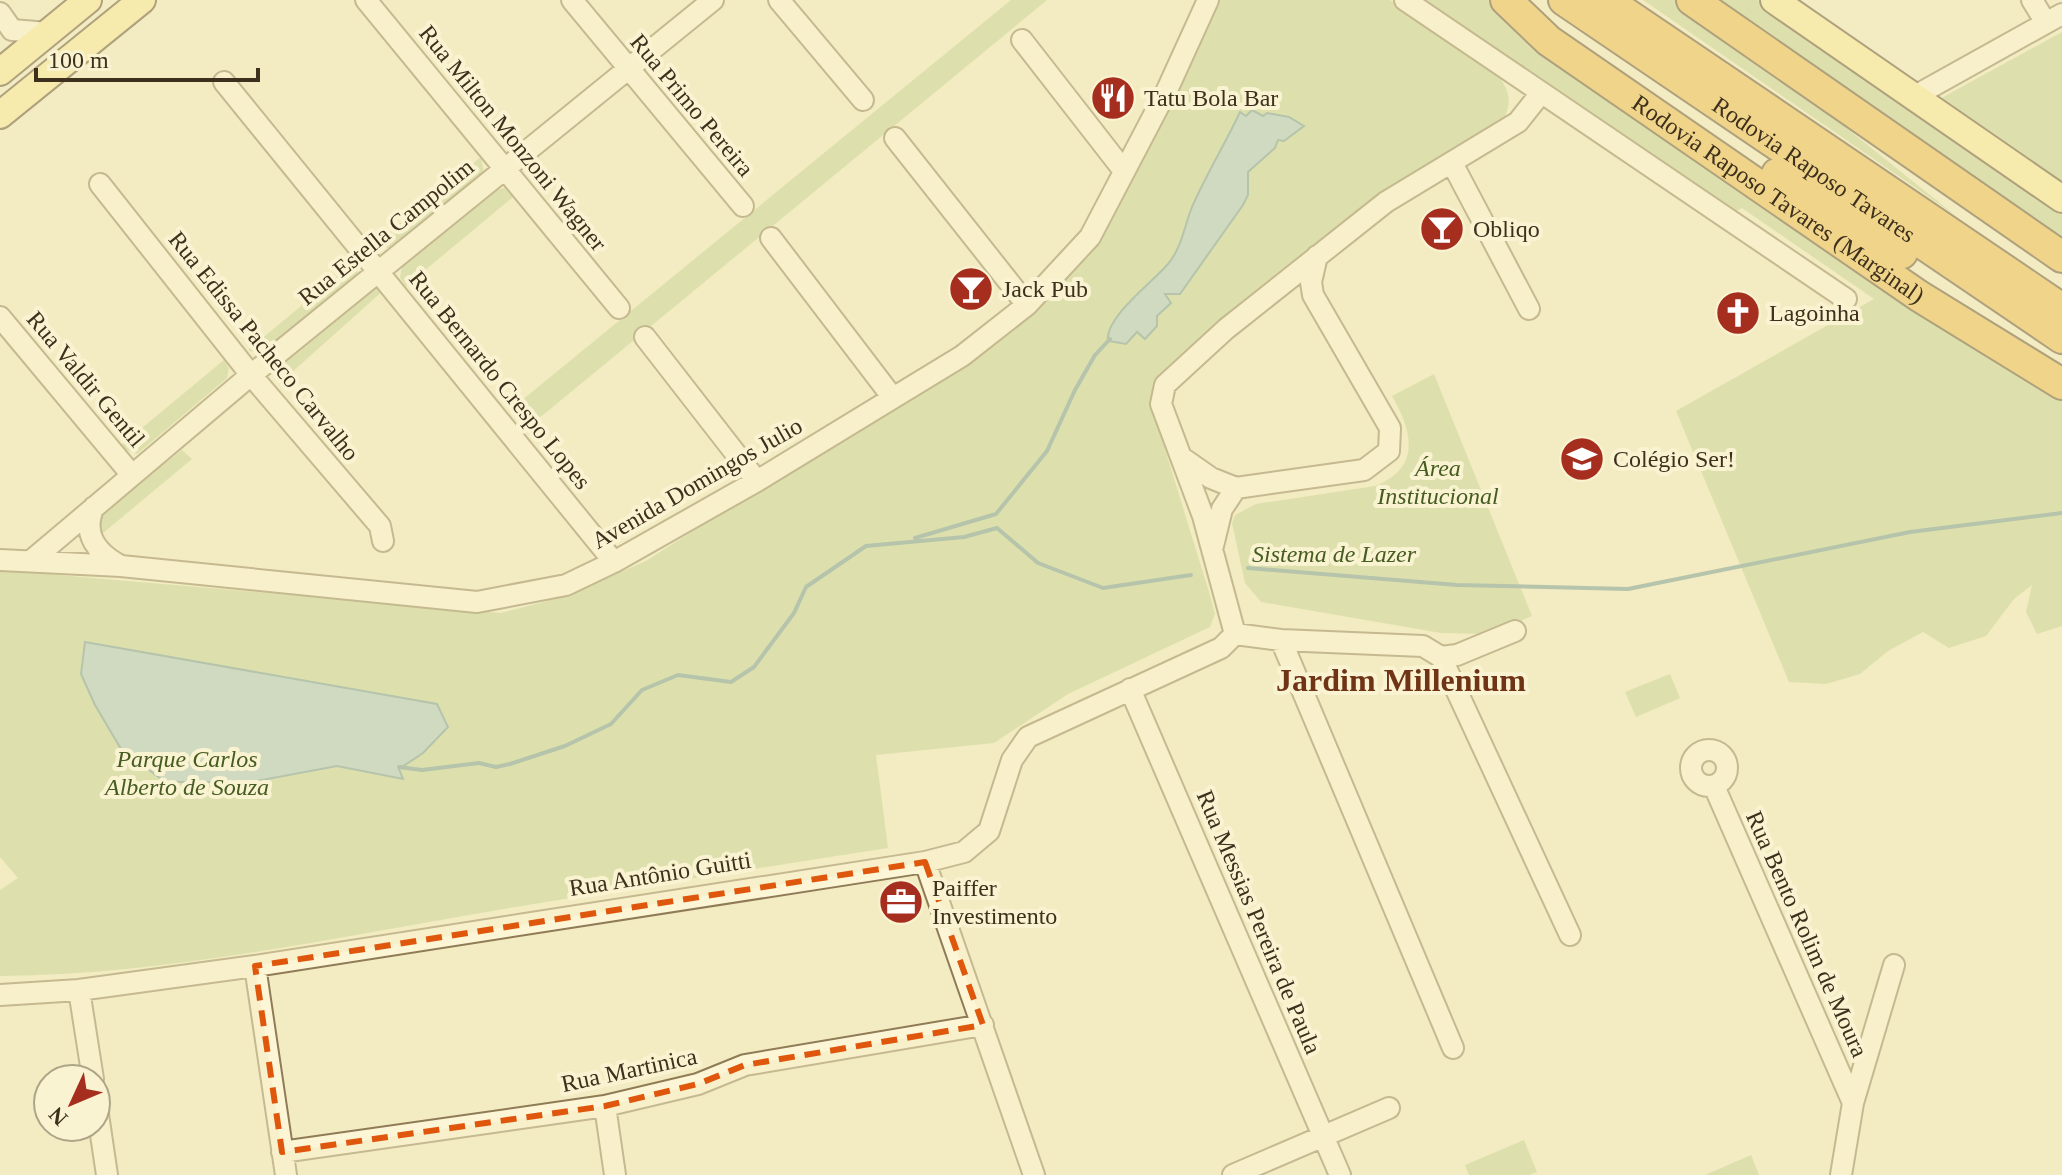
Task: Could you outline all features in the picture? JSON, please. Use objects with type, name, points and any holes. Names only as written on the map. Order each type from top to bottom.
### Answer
[{"type":"highway","name":"Rodovia Raposo Tavares (Marginal)","points":[[1506,0],[1549,41],[1930,303],[2062,384]]},
{"type":"highway","name":"Rodovia Raposo Tavares","points":[[1564,0],[2062,338]]},
{"type":"highway","name":"Rodovia Raposo Tavares","points":[[1606,0],[2062,309]]},
{"type":"highway","points":[[1692,0],[2062,257]]},
{"type":"highway","points":[[1700,0],[1730,25]]},
{"type":"highway","points":[[1633,98],[1780,176],[1998,308],[2062,352]]},
{"type":"main road","points":[[1,67],[88,0]]},
{"type":"main road","points":[[0,115],[142,0]]},
{"type":"main road","points":[[1774,0],[2062,199]]},
{"type":"street","name":"Rua Milton Monzoni Wagner","points":[[366,0],[619,308]]},
{"type":"street","name":"Rua Primo Pereira","points":[[572,0],[743,206]]},
{"type":"street","name":"Rua Estella Campolim","points":[[32,560],[251,375],[713,0]]},
{"type":"street","points":[[779,0],[863,100]]},
{"type":"street","points":[[1405,0],[1846,299]]},
{"type":"street","points":[[1915,96],[2054,18],[2032,0]]},
{"type":"street","name":"Avenida Domingos Julio","points":[[3,559],[121,566],[477,602],[566,585],[614,562],[757,481],[962,356],[1027,305],[1090,237],[1167,90],[1204,3]]},
{"type":"street","points":[[0,13],[12,30],[48,33]]},
{"type":"street","points":[[1022,40],[1124,171]]},
{"type":"street","name":"Rua Bernardo Crespo Lopes","points":[[224,82],[614,562]]},
{"type":"street","points":[[1541,93],[1518,122],[1386,202],[1275,290],[1165,385],[1161,404],[1213,550],[1235,634],[1281,640],[1423,646],[1441,657],[1570,935]]},
{"type":"street","points":[[895,138],[1027,305]]},
{"type":"street","points":[[1452,163],[1529,309]]},
{"type":"street","name":"Rua Edissa Pacheco Carvalho","points":[[100,184],[251,375],[380,526],[383,541]]},
{"type":"street","points":[[771,238],[893,398]]},
{"type":"street","points":[[1181,457],[1211,478],[1236,488],[1364,470],[1389,451],[1390,428],[1315,300],[1311,287],[1317,256]]},
{"type":"street","points":[[1275,290],[1299,291],[1315,300]]},
{"type":"street","name":"Rua Valdir Gentil","points":[[0,317],[131,474]]},
{"type":"street","points":[[645,337],[757,481]]},
{"type":"street","points":[[1213,550],[1222,509],[1236,488]]},
{"type":"street","points":[[94,507],[89,525],[94,544],[101,553],[121,566]]},
{"type":"street","points":[[1441,657],[1457,655],[1515,631]]},
{"type":"street","name":"Rua Antônio Guitti","points":[[0,995],[79,990],[255,966],[925,862],[964,852],[989,831],[1012,760],[1028,737],[1221,648],[1235,634]]},
{"type":"street","points":[[1281,640],[1453,1048]]},
{"type":"street","name":"Rua Messias Pereira de Paula","points":[[1130,689],[1340,1175]]},
{"type":"street","name":"Rua Bento Rolim de Moura","points":[[1714,786],[1853,1103]]},
{"type":"street","points":[[925,862],[1034,1175]]},
{"type":"street","points":[[1841,1175],[1853,1103],[1894,965]]},
{"type":"street","points":[[255,966],[286,1175]]},
{"type":"street","points":[[79,990],[90,1063]]},
{"type":"street","name":"Rua Martinica","points":[[282,1152],[605,1106],[698,1084],[745,1065],[983,1025]]},
{"type":"street","points":[[605,1106],[615,1175]]},
{"type":"street","points":[[1233,1175],[1389,1108]]},
{"type":"street","points":[[102,1143],[107,1175]]},
{"type":"highlighted area","points":[[925,862],[983,1025],[745,1065],[698,1084],[605,1106],[282,1152],[255,966]]},
{"type":"green space","points":[[1011,0],[1047,0],[526,429],[510,410]]},
{"type":"green space","name":"Parque Carlos Alberto de Souza","points":[[1218,0],[1390,0],[1494,72],[1507,90],[1509,102],[1501,123],[1383,193],[1226,315],[1155,380],[1152,407],[1215,614],[1210,627],[1068,694],[994,743],[876,755],[888,848],[235,955],[118,970],[0,976],[0,890],[18,878],[0,857],[0,570],[501,613],[566,596],[646,561],[1033,313],[1178,90]]},
{"type":"green space","points":[[1420,0],[1488,0],[2062,393],[2062,626],[2037,634],[2026,612],[2032,585],[2014,599],[1986,636],[1949,648],[1923,632],[1888,651],[1860,674],[1826,684],[1789,682],[1676,411],[1874,299],[1742,208],[1734,212]]},
{"type":"green space","points":[[1643,0],[1679,0],[1790,83],[1955,215]]},
{"type":"green space","points":[[1720,0],[1757,0],[2062,213],[2062,248]]},
{"type":"green space","points":[[2062,32],[2062,189],[1936,101]]},
{"type":"green space","points":[[481,157],[484,174],[393,250],[375,243]]},
{"type":"green space","points":[[504,188],[513,197],[406,286],[400,278],[402,266],[493,191]]},
{"type":"green space","points":[[353,263],[358,271],[357,281],[266,356],[248,350]]},
{"type":"green space","points":[[372,283],[385,289],[281,382],[278,371],[281,358]]},
{"type":"green space","points":[[224,360],[229,368],[227,378],[137,454],[119,447]]},
{"type":"green space","name":"Sistema de Lazer","points":[[1434,374],[1532,616],[1487,634],[1441,633],[1261,602],[1245,583],[1232,523],[1235,515],[1256,504],[1375,486],[1390,478],[1400,469],[1409,448],[1405,423],[1392,396]]},
{"type":"green space","points":[[182,450],[192,459],[97,538],[96,517]]},
{"type":"green space","points":[[1670,674],[1680,698],[1636,717],[1625,692]]},
{"type":"green space","points":[[1524,1140],[1537,1172],[1529,1175],[1469,1175],[1465,1165]]},
{"type":"green space","points":[[1751,1155],[1759,1175],[1705,1175]]},
{"type":"water","points":[[1252,110],[1263,116],[1267,113],[1289,117],[1304,126],[1284,141],[1278,140],[1275,148],[1248,172],[1248,195],[1243,205],[1180,294],[1165,294],[1171,303],[1157,316],[1157,326],[1145,339],[1137,332],[1126,344],[1108,341],[1109,332],[1121,311],[1173,257],[1197,195],[1240,112],[1246,116]]},
{"type":"water","points":[[85,642],[437,704],[448,727],[423,753],[399,769],[403,779],[337,766],[251,782],[165,782],[121,749],[95,705],[81,674]]},
{"type":"waterway","points":[[915,538],[996,514],[1047,451],[1075,390],[1095,355],[1110,339]]},
{"type":"waterway","points":[[1248,568],[1457,585],[1628,589],[1910,532],[2062,513]]},
{"type":"waterway","points":[[399,767],[422,770],[479,763],[496,767],[510,764],[565,746],[611,724],[642,690],[678,675],[731,682],[754,667],[794,613],[806,587],[866,546],[964,537],[997,528],[1038,563],[1103,588],[1191,575]]},
{"type":"place","name":"Tatu Bola Bar","points":[[1113,98]]},
{"type":"place","name":"Obliqo","points":[[1442,229]]},
{"type":"place","name":"Jack Pub","points":[[971,289]]},
{"type":"place","name":"Lagoinha","points":[[1738,313]]},
{"type":"place","name":"Colégio Ser!","points":[[1582,459]]},
{"type":"place","name":"Paiffer Investimento","points":[[901,902]]},
{"type":"district","name":"Jardim Millenium","points":[[1401,680]]},
{"type":"park label","name":"Área Institucional","points":[[1438,482]]}]
